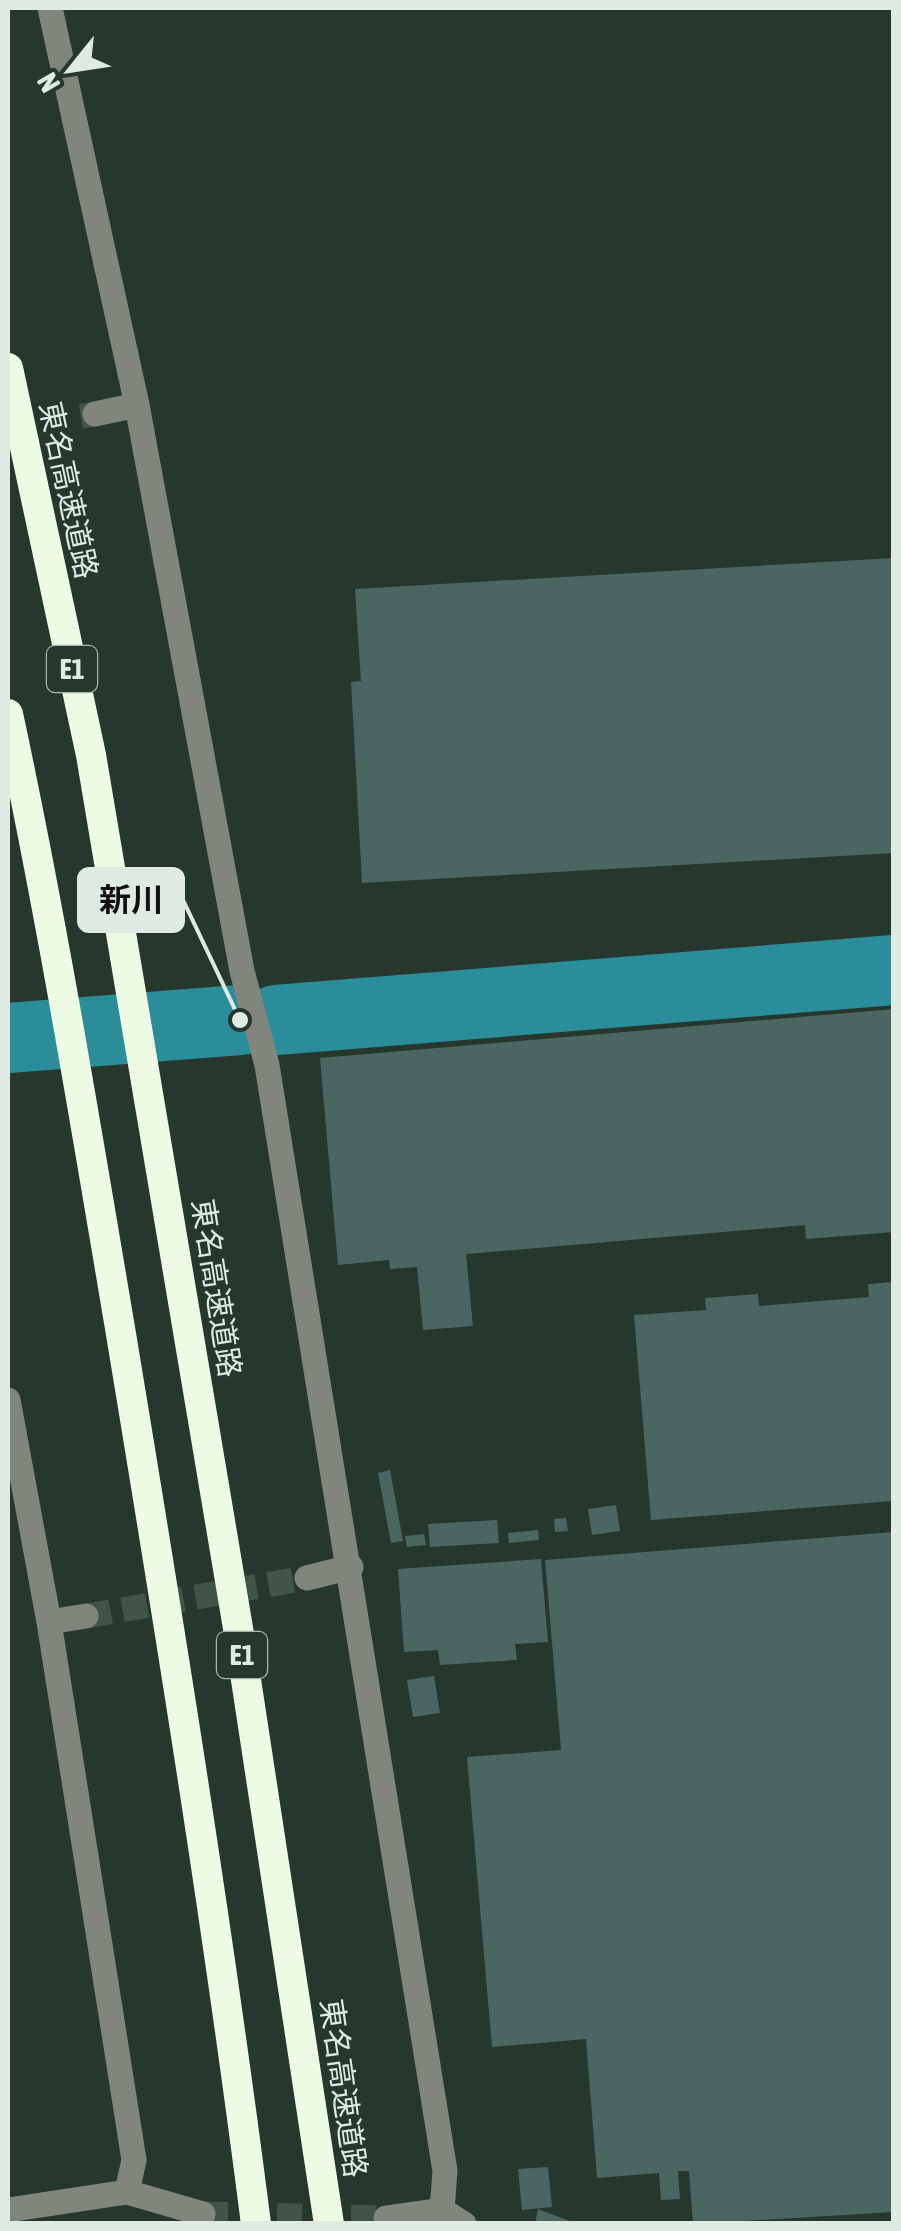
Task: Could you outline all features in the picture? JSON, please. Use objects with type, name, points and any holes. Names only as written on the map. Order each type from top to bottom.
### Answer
[{"type":"highway","name":"東名高速道路","points":[[8,368],[91,755],[244,1671],[329,2224]]},
{"type":"highway","name":"E1","points":[[8,714],[78,1090],[217,1920],[256,2224]]},
{"type":"street","points":[[50,8],[138,405],[242,971],[267,1065],[352,1567],[453,2216],[386,2218]]},
{"type":"street","points":[[95,414],[138,405]]},
{"type":"street","points":[[8,1400],[49,1622],[134,2160],[127,2192]]},
{"type":"street","points":[[307,1578],[352,1567]]},
{"type":"street","points":[[49,1622],[86,1616]]},
{"type":"street","points":[[8,2210],[127,2192],[203,2214]]},
{"type":"building","points":[[894,558],[894,853],[362,883],[351,682],[361,681],[355,589]]},
{"type":"building","points":[[894,1009],[894,1232],[806,1239],[805,1225],[466,1254],[473,1326],[423,1330],[417,1267],[390,1269],[389,1260],[338,1265],[320,1058]]},
{"type":"building","points":[[894,1282],[894,1501],[651,1520],[634,1315],[706,1310],[705,1298],[758,1294],[759,1306],[869,1297],[868,1284]]},
{"type":"building","points":[[390,1470],[403,1541],[391,1543],[378,1473]]},
{"type":"building","points":[[616,1505],[620,1531],[592,1535],[588,1509]]},
{"type":"building","points":[[566,1518],[568,1531],[555,1532],[554,1519]]},
{"type":"building","points":[[497,1520],[499,1543],[430,1547],[428,1524]]},
{"type":"building","points":[[538,1530],[539,1540],[509,1543],[508,1533]]},
{"type":"building","points":[[894,1532],[894,2212],[693,2224],[689,2171],[678,2171],[680,2199],[661,2200],[659,2173],[597,2178],[586,2039],[492,2047],[467,1757],[561,1750],[545,1560]]},
{"type":"building","points":[[424,1534],[426,1545],[407,1547],[405,1536]]},
{"type":"building","points":[[541,1559],[548,1642],[515,1644],[517,1660],[440,1665],[438,1650],[404,1652],[398,1569]]},
{"type":"building","points":[[434,1676],[440,1713],[413,1717],[407,1680]]},
{"type":"building","points":[[548,2167],[552,2207],[522,2210],[518,2169]]},
{"type":"building","points":[[538,2209],[575,2223],[575,2224],[535,2224]]},
{"type":"waterway","points":[[276,1020],[894,970]]},
{"type":"waterway","points":[[8,1038],[240,1020]]},
{"type":"tunnel","points":[[8,429],[95,414]]},
{"type":"tunnel","points":[[86,1616],[307,1578]]},
{"type":"tunnel","points":[[203,2214],[386,2218]]},
{"type":"place","name":"新川","points":[[240,1020]]}]
